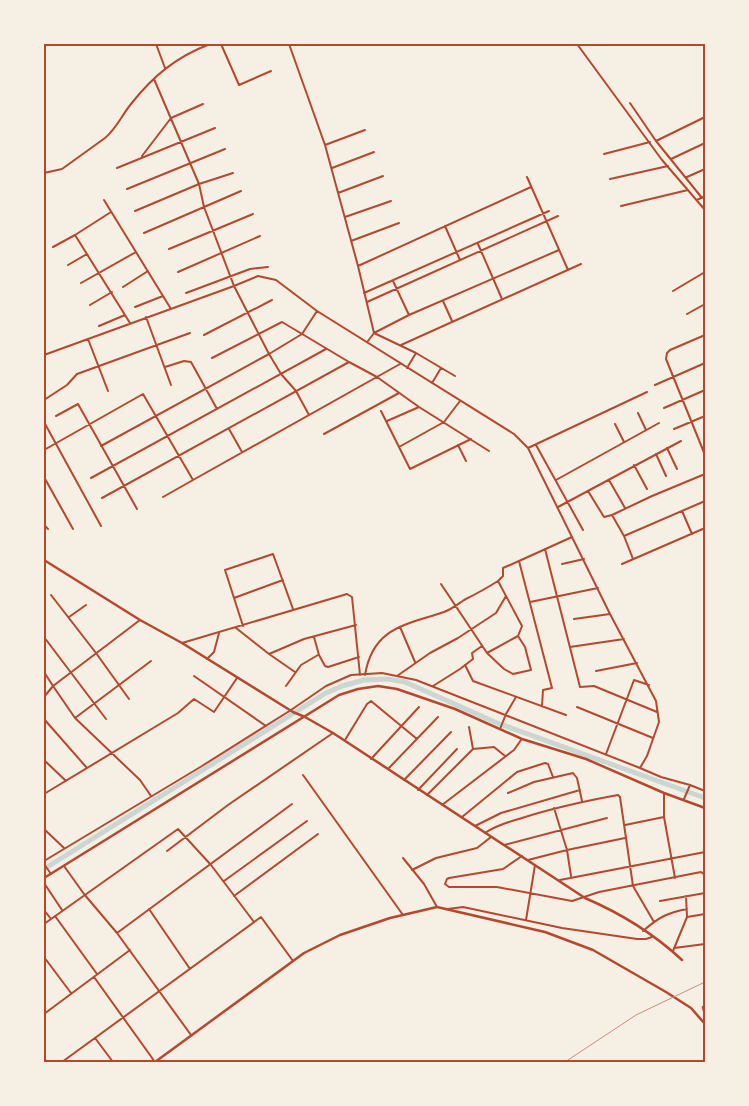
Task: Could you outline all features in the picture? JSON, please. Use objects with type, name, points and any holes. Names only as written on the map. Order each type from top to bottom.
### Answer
[{"type":"street","points":[[156,44],[165,68]]},
{"type":"street","points":[[44,174],[62,169],[110,133],[130,104],[165,68],[189,51],[210,44]]},
{"type":"street","points":[[221,44],[239,85],[271,72]]},
{"type":"street","points":[[289,44],[332,168],[374,333]]},
{"type":"street","points":[[577,44],[668,166],[705,210]]},
{"type":"street","points":[[154,79],[199,184],[204,206],[233,285],[269,354],[281,374],[296,391],[308,415]]},
{"type":"street","points":[[630,103],[656,141],[704,197],[697,200]]},
{"type":"street","points":[[141,158],[171,118],[204,104]]},
{"type":"street","points":[[656,141],[705,117]]},
{"type":"street","points":[[117,168],[214,128]]},
{"type":"street","points":[[325,145],[366,130]]},
{"type":"street","points":[[604,154],[650,142]]},
{"type":"street","points":[[671,159],[705,143]]},
{"type":"street","points":[[127,189],[225,149]]},
{"type":"street","points":[[332,168],[374,152]]},
{"type":"street","points":[[610,178],[668,166]]},
{"type":"street","points":[[687,177],[705,169]]},
{"type":"street","points":[[134,211],[199,184],[233,173]]},
{"type":"street","points":[[338,193],[383,176]]},
{"type":"street","points":[[527,177],[568,270]]},
{"type":"street","points":[[358,266],[531,187]]},
{"type":"street","points":[[621,206],[688,190]]},
{"type":"street","points":[[144,233],[241,191]]},
{"type":"street","points":[[104,200],[170,308]]},
{"type":"street","points":[[345,217],[391,201]]},
{"type":"street","points":[[364,293],[549,211]]},
{"type":"street","points":[[53,247],[112,212]]},
{"type":"street","points":[[169,249],[253,214]]},
{"type":"street","points":[[367,302],[558,216]]},
{"type":"street","points":[[351,241],[399,223]]},
{"type":"street","points":[[445,226],[460,260]]},
{"type":"street","points":[[76,235],[130,322]]},
{"type":"street","points":[[178,272],[260,236]]},
{"type":"street","points":[[478,243],[502,299]]},
{"type":"street","points":[[368,341],[374,333],[410,315],[559,250]]},
{"type":"street","points":[[81,283],[136,252]]},
{"type":"street","points":[[68,265],[88,254]]},
{"type":"street","points":[[401,345],[581,264]]},
{"type":"street","points":[[186,292],[250,269],[268,267]]},
{"type":"street","points":[[123,287],[148,271]]},
{"type":"street","points":[[673,290],[705,272]]},
{"type":"street","points":[[44,355],[258,276],[276,280],[317,311],[368,341],[400,364],[532,446],[556,480],[583,530]]},
{"type":"street","points":[[393,280],[410,315]]},
{"type":"street","points":[[90,305],[112,292]]},
{"type":"street","points":[[135,307],[163,296]]},
{"type":"street","points":[[204,335],[272,300]]},
{"type":"street","points":[[443,301],[452,321]]},
{"type":"street","points":[[687,314],[705,304]]},
{"type":"street","points":[[101,446],[302,334],[317,311]]},
{"type":"street","points":[[100,326],[126,316]]},
{"type":"street","points":[[146,317],[172,385]]},
{"type":"street","points":[[212,358],[282,322],[377,377],[489,451]]},
{"type":"street","points":[[44,400],[67,385],[77,374],[190,333]]},
{"type":"street","points":[[374,333],[401,345],[455,376]]},
{"type":"street","points":[[705,335],[670,350],[667,353],[666,359],[704,448],[705,455]]},
{"type":"street","points":[[88,339],[108,391]]},
{"type":"street","points":[[91,478],[326,349]]},
{"type":"street","points":[[407,368],[416,353]]},
{"type":"street","points":[[165,367],[184,361],[191,362],[217,409]]},
{"type":"street","points":[[102,498],[349,362]]},
{"type":"street","points":[[655,385],[705,363]]},
{"type":"street","points":[[163,497],[400,364]]},
{"type":"street","points":[[432,383],[441,368]]},
{"type":"street","points":[[664,408],[705,390]]},
{"type":"street","points":[[532,446],[647,392]]},
{"type":"street","points":[[324,434],[399,393]]},
{"type":"street","points":[[44,450],[144,394],[193,480]]},
{"type":"street","points":[[399,447],[444,422],[460,400]]},
{"type":"street","points":[[56,416],[78,404],[137,509]]},
{"type":"street","points":[[386,422],[420,407]]},
{"type":"street","points":[[381,411],[410,469],[471,439]]},
{"type":"street","points":[[638,412],[646,430]]},
{"type":"street","points":[[674,429],[705,416]]},
{"type":"street","points":[[44,422],[101,526]]},
{"type":"street","points":[[556,480],[660,423]]},
{"type":"street","points":[[615,424],[624,442]]},
{"type":"street","points":[[229,429],[242,452]]},
{"type":"street","points":[[559,507],[681,441]]},
{"type":"street","points":[[458,445],[466,461]]},
{"type":"street","points":[[532,446],[572,537],[610,614],[650,685],[656,701],[659,722],[640,768]]},
{"type":"street","points":[[667,448],[677,469]]},
{"type":"street","points":[[656,454],[666,476]]},
{"type":"street","points":[[634,465],[647,489]]},
{"type":"street","points":[[588,491],[604,517],[705,474]]},
{"type":"street","points":[[44,477],[73,529]]},
{"type":"street","points":[[609,480],[626,509]]},
{"type":"street","points":[[624,536],[705,501]]},
{"type":"street","points":[[682,511],[692,534]]},
{"type":"street","points":[[612,515],[624,536],[633,559]]},
{"type":"street","points":[[44,525],[48,529]]},
{"type":"street","points":[[622,564],[705,528]]},
{"type":"street","points":[[365,674],[369,657],[383,636],[424,617],[445,612],[455,607],[498,581],[503,576],[503,568],[572,537]]},
{"type":"street","points":[[545,549],[580,687],[594,686],[658,712]]},
{"type":"street","points":[[243,626],[225,570],[273,554],[294,609]]},
{"type":"street","points":[[562,564],[584,559]]},
{"type":"street","points":[[44,560],[292,711],[305,716],[345,740],[418,790],[560,880],[585,898],[615,911],[673,950],[682,960]]},
{"type":"street","points":[[520,560],[552,688],[543,690],[542,706]]},
{"type":"street","points":[[234,598],[282,580]]},
{"type":"street","points":[[487,653],[518,636],[522,626],[498,581]]},
{"type":"street","points":[[441,584],[487,653],[504,669],[513,674],[531,670],[525,647],[518,636]]},
{"type":"street","points":[[530,602],[598,588]]},
{"type":"street","points":[[182,643],[347,594],[352,597],[360,675]]},
{"type":"street","points":[[51,595],[129,699]]},
{"type":"street","points":[[396,676],[415,662],[471,630],[496,613],[506,596]]},
{"type":"street","points":[[69,618],[86,605]]},
{"type":"street","points":[[574,619],[610,614]]},
{"type":"street","points":[[44,697],[53,686],[140,620]]},
{"type":"street","points":[[269,654],[314,636],[356,625]]},
{"type":"street","points":[[400,627],[415,662]]},
{"type":"street","points":[[236,628],[295,672]]},
{"type":"street","points":[[207,659],[214,652],[218,633]]},
{"type":"street","points":[[314,636],[319,655],[325,666],[328,667],[359,657]]},
{"type":"street","points":[[44,637],[106,719]]},
{"type":"street","points":[[570,647],[624,640]]},
{"type":"street","points":[[433,686],[473,659],[472,653],[482,646]]},
{"type":"street","points":[[286,686],[304,662],[319,655]]},
{"type":"street","points":[[75,718],[151,661]]},
{"type":"street","points":[[596,671],[636,663]]},
{"type":"street","points":[[465,665],[473,681],[566,715]]},
{"type":"street","points":[[50,872],[44,863],[64,848],[292,711],[326,686],[351,675],[382,673],[416,680],[506,714],[661,777],[705,791]]},
{"type":"street","points":[[44,674],[75,718],[140,780],[151,796]]},
{"type":"street","points":[[194,676],[266,726]]},
{"type":"street","points":[[44,794],[178,713],[194,699],[214,712],[238,677]]},
{"type":"street","points":[[606,754],[634,680],[650,685]]},
{"type":"street","points":[[44,878],[50,872],[64,866],[339,695],[358,689],[378,686],[397,689],[430,699],[501,728],[522,739],[577,756],[664,793],[705,808]]},
{"type":"street","points":[[501,728],[506,714],[516,697]]},
{"type":"street","points":[[345,740],[369,702],[373,702],[417,739]]},
{"type":"street","points":[[371,759],[419,707]]},
{"type":"street","points":[[577,707],[653,738]]},
{"type":"street","points":[[388,769],[438,717]]},
{"type":"street","points":[[44,719],[87,768]]},
{"type":"street","points":[[469,727],[473,749]]},
{"type":"street","points":[[404,780],[451,732]]},
{"type":"street","points":[[167,851],[228,805],[333,733]]},
{"type":"street","points":[[442,805],[516,747],[522,739]]},
{"type":"street","points":[[426,795],[473,749],[494,747],[505,756]]},
{"type":"street","points":[[418,790],[457,749]]},
{"type":"street","points":[[44,760],[66,781]]},
{"type":"street","points":[[462,817],[521,770],[545,763],[548,764],[554,777]]},
{"type":"street","points":[[508,794],[528,784],[573,774],[576,775],[582,801]]},
{"type":"street","points":[[303,775],[403,915]]},
{"type":"street","points":[[684,799],[690,786]]},
{"type":"street","points":[[475,826],[496,815],[580,790]]},
{"type":"street","points":[[664,793],[664,817],[675,878]]},
{"type":"street","points":[[485,833],[494,827],[554,808],[582,801],[620,797],[633,886],[654,922]]},
{"type":"street","points":[[117,932],[292,804]]},
{"type":"street","points":[[554,808],[572,877]]},
{"type":"street","points":[[624,826],[664,817]]},
{"type":"street","points":[[504,845],[607,818]]},
{"type":"street","points":[[223,882],[307,821]]},
{"type":"street","points":[[44,829],[64,848]]},
{"type":"street","points":[[44,924],[178,829],[211,864],[254,922]]},
{"type":"street","points":[[234,896],[318,834]]},
{"type":"street","points":[[412,870],[436,858],[481,846],[492,837]]},
{"type":"street","points":[[528,860],[626,838]]},
{"type":"street","points":[[560,880],[705,852]]},
{"type":"street","points":[[522,856],[503,869],[449,878],[446,884],[449,887],[490,886],[572,901],[599,892],[701,872],[705,874]]},
{"type":"street","points":[[403,858],[424,884],[437,907]]},
{"type":"street","points":[[526,920],[535,865]]},
{"type":"street","points":[[64,866],[84,894],[117,932],[191,1036]]},
{"type":"street","points":[[44,883],[62,910]]},
{"type":"street","points":[[660,902],[705,893]]},
{"type":"street","points":[[673,950],[687,917],[686,896]]},
{"type":"street","points":[[94,977],[155,1062],[304,953],[340,934],[437,907],[545,932],[593,950],[691,1008],[705,1024]]},
{"type":"street","points":[[447,909],[463,907],[562,928],[637,940],[652,936]]},
{"type":"street","points":[[149,909],[190,969]]},
{"type":"street","points":[[643,931],[667,914],[687,909]]},
{"type":"street","points":[[44,910],[51,919]]},
{"type":"street","points":[[687,917],[705,914]]},
{"type":"street","points":[[55,916],[97,974]]},
{"type":"street","points":[[62,1062],[261,917],[293,961]]},
{"type":"street","points":[[673,950],[705,944]]},
{"type":"street","points":[[44,1014],[130,950]]},
{"type":"street","points":[[44,957],[71,994]]},
{"type":"street","points":[[703,1007],[705,1015]]},
{"type":"street","points":[[95,1038],[113,1062]]},
{"type":"street","points":[[44,1058],[47,1062]]},
{"type":"street","points":[[701,1062],[705,1060]]},
{"type":"waterway","points":[[44,869],[326,693],[364,680],[388,679],[405,682],[497,723],[705,798]]},
{"type":"railway","points":[[565,1062],[636,1015],[705,982]]}]
